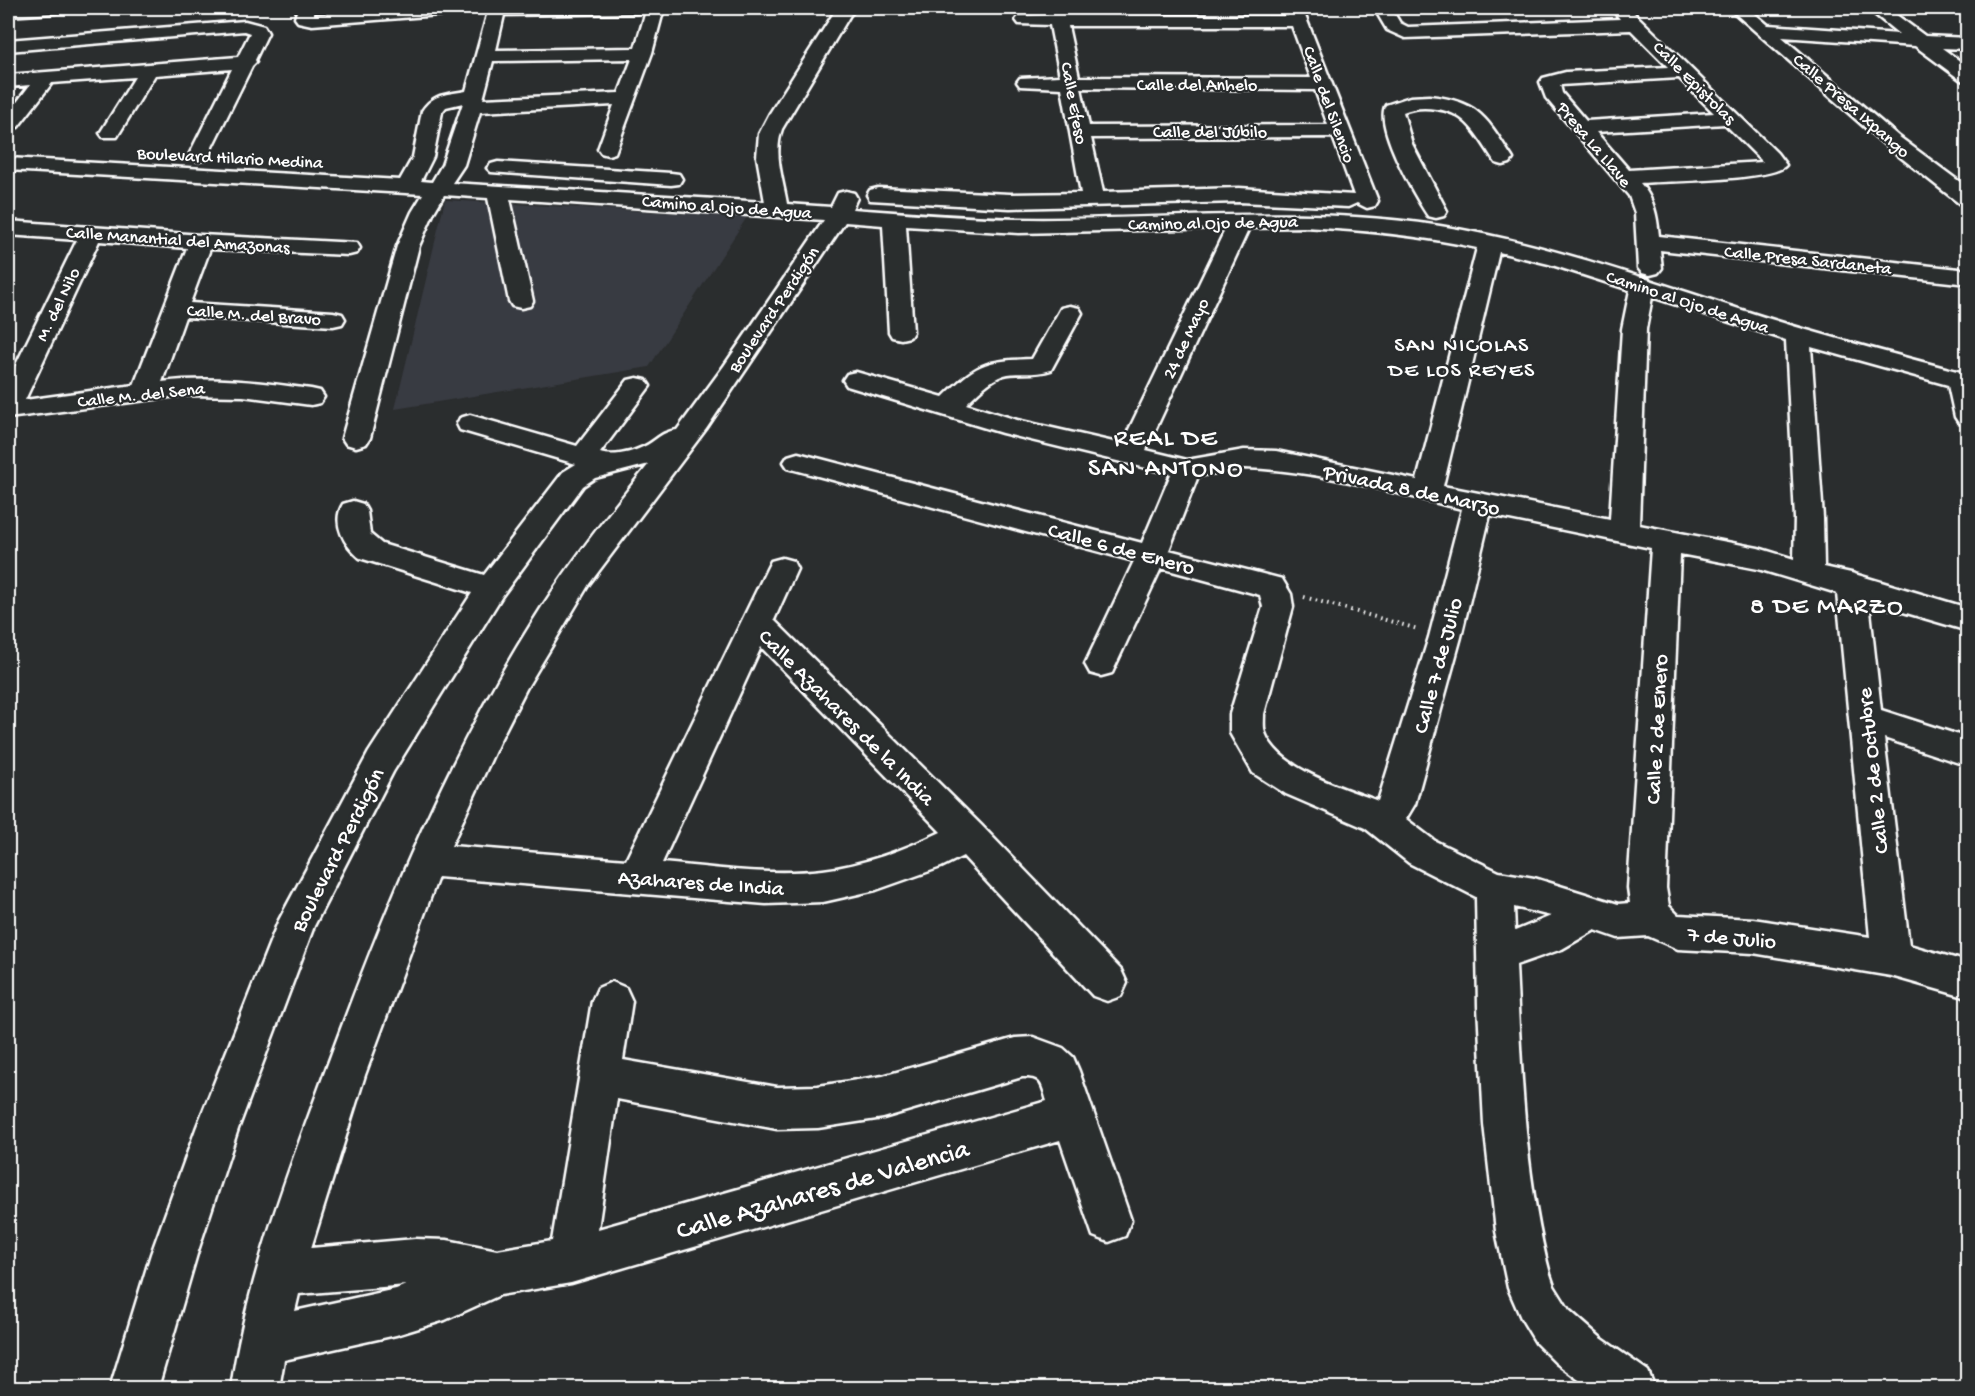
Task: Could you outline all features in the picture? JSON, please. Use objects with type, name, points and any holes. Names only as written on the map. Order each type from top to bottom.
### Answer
[{"type":"street","points":[[8,11],[54,8]]},
{"type":"street","points":[[356,438],[408,246],[423,212],[453,165],[497,9],[636,8]]},
{"type":"street","points":[[608,149],[643,53],[655,8]]},
{"type":"street","points":[[776,198],[767,157],[768,138],[777,118],[812,59],[843,12],[849,8]]},
{"type":"street","points":[[1383,8],[1393,26],[1405,33],[1637,24]]},
{"type":"street","name":"Calle Epistolas","points":[[1619,8],[1770,157],[1775,165],[1758,170],[1625,177]]},
{"type":"street","name":"Calle Presa Ixpango","points":[[1738,8],[1891,140],[1968,199]]},
{"type":"street","points":[[1876,8],[1968,76]]},
{"type":"street","points":[[305,13],[312,20],[464,13]]},
{"type":"street","points":[[1025,20],[1058,14],[1297,14]]},
{"type":"street","name":"Calle Efeso","points":[[1058,14],[1093,199]]},
{"type":"street","name":"Calle del Silencio","points":[[1297,14],[1339,131],[1387,204]]},
{"type":"street","points":[[8,45],[202,22],[254,27],[259,33],[247,62],[199,156]]},
{"type":"street","points":[[1766,30],[1968,44]]},
{"type":"street","points":[[484,56],[643,53]]},
{"type":"street","points":[[8,81],[247,62]]},
{"type":"street","points":[[110,133],[148,70]]},
{"type":"street","name":"Presa La Llave","points":[[1647,277],[1649,242],[1646,213],[1639,195],[1553,94],[1550,82],[1566,78],[1685,72]]},
{"type":"street","points":[[11,123],[46,78]]},
{"type":"street","name":"Calle del Anhelo","points":[[1027,82],[1323,84]]},
{"type":"street","points":[[408,185],[411,164],[432,111],[439,102],[473,100],[514,104],[536,110],[624,107]]},
{"type":"street","points":[[1436,211],[1395,129],[1392,121],[1393,109],[1416,102],[1459,106],[1476,119],[1503,159]]},
{"type":"street","points":[[1582,127],[1731,118]]},
{"type":"street","name":"Calle del Júbilo","points":[[1081,132],[1339,131]]},
{"type":"street","name":"Boulevard Hilario Medina","points":[[8,147],[244,158]]},
{"type":"street","name":"Boulevard Hilario Medina","points":[[8,164],[437,187]]},
{"type":"street","points":[[411,164],[453,165]]},
{"type":"street","name":"Camino al Ojo de Agua","points":[[453,165],[693,181]]},
{"type":"street","name":"Camino al Ojo de Agua","points":[[751,186],[776,198],[797,189]]},
{"type":"street","name":"Camino al Ojo de Agua","points":[[437,187],[497,191],[838,200],[1011,201],[1239,195],[1387,204],[1458,214]]},
{"type":"street","points":[[497,191],[521,301]]},
{"type":"street","name":"Camino al Ojo de Agua","points":[[838,200],[894,219],[964,224],[1019,226],[1304,220],[1370,224],[1490,242],[1770,305]]},
{"type":"street","name":"Boulevard Perdigón","points":[[255,1389],[280,1273],[336,1098],[425,860],[471,759],[535,644],[578,576],[636,496],[696,423],[838,200]]},
{"type":"street","points":[[894,219],[901,332]]},
{"type":"street","name":"24 de Mayo","points":[[1130,456],[1241,221]]},
{"type":"street","name":"Calle Manantial del Amazonas","points":[[8,228],[201,242],[349,248]]},
{"type":"street","name":"Camino al Ojo de Agua","points":[[1532,231],[1798,336],[1964,381]]},
{"type":"street","name":"M. del Nilo","points":[[8,409],[91,234]]},
{"type":"street","points":[[144,392],[201,242]]},
{"type":"street","points":[[1428,491],[1490,242]]},
{"type":"street","name":"Calle Presa Sardaneta","points":[[1649,242],[1968,277]]},
{"type":"street","points":[[1624,532],[1634,329],[1638,302],[1647,277]]},
{"type":"street","name":"Calle M. del Bravo","points":[[176,309],[333,319]]},
{"type":"street","points":[[948,407],[986,373],[994,369],[1007,366],[1033,368],[1042,365],[1070,314]]},
{"type":"street","points":[[1798,336],[1809,518],[1809,573]]},
{"type":"street","name":"Privada 8 de Marzo","points":[[856,380],[1035,433],[1187,469],[1244,459],[1276,460],[1333,470],[1478,503],[1666,540],[1809,573],[1968,620]]},
{"type":"street","points":[[1964,381],[1968,417]]},
{"type":"street","points":[[470,424],[595,461],[637,386]]},
{"type":"street","name":"Calle M. del Sena","points":[[8,409],[144,392],[214,387],[311,397]]},
{"type":"street","name":"Boulevard Perdigón","points":[[134,1389],[188,1212],[217,1129],[297,922],[381,762],[492,588],[573,479],[595,461],[652,454],[696,423]]},
{"type":"street","name":"Calle 6 de Enero","points":[[798,462],[1271,587]]},
{"type":"street","points":[[1101,664],[1152,555],[1187,469]]},
{"type":"street","name":"Calle 7 de Julio","points":[[1378,817],[1391,813],[1397,804],[1445,637],[1478,503]]},
{"type":"street","points":[[353,511],[354,533],[360,543],[371,551],[492,588]]},
{"type":"street","name":"Calle 2 de Enero","points":[[1655,918],[1649,904],[1647,888],[1666,540]]},
{"type":"street","points":[[757,623],[782,569]]},
{"type":"street","name":"Calle 2 de Octubre","points":[[1851,584],[1891,958]]},
{"type":"street","points":[[1271,587],[1276,594],[1278,607],[1247,714],[1247,733],[1265,763],[1298,784],[1378,817],[1422,852],[1495,888],[1534,894],[1618,921],[1655,918]]},
{"type":"street","name":"Calle Azahares de la India","points":[[637,877],[757,623],[968,836],[1107,983]]},
{"type":"street","points":[[1865,718],[1968,752]]},
{"type":"street","name":"Azahares de India","points":[[425,860],[766,888],[823,886],[876,874],[928,856],[968,836]]},
{"type":"street","points":[[1495,888],[1497,1001],[1509,1163],[1523,1262],[1533,1294],[1556,1329],[1581,1352],[1631,1389]]},
{"type":"street","points":[[1496,955],[1548,937],[1591,913]]},
{"type":"street","name":"7 de Julio","points":[[1655,918],[1665,927],[1678,932],[1753,936],[1891,958],[1968,980]]},
{"type":"street","points":[[571,1260],[612,1001]]},
{"type":"street","points":[[600,1077],[777,1108],[818,1107],[883,1097],[1015,1058],[1036,1056],[1050,1061],[1058,1071],[1109,1220]]},
{"type":"street","name":"Calle Azahares de Valencia","points":[[264,1341],[396,1312],[445,1297],[497,1273],[571,1260],[1073,1115]]},
{"type":"street","name":"Calle Azahares de Valencia","points":[[280,1273],[415,1263],[447,1263],[497,1273]]},
{"type":"path","points":[[1271,587],[1445,637]]},
{"type":"shaded area","points":[[445,200],[747,217],[649,367],[395,409]]},
{"type":"district","name":"SAN NICOLAS DE LOS REYES","points":[[1462,356]]},
{"type":"district","name":"REAL DE SAN ANTONO","points":[[1166,451]]},
{"type":"district","name":"8 DE MARZO","points":[[1827,604]]}]
